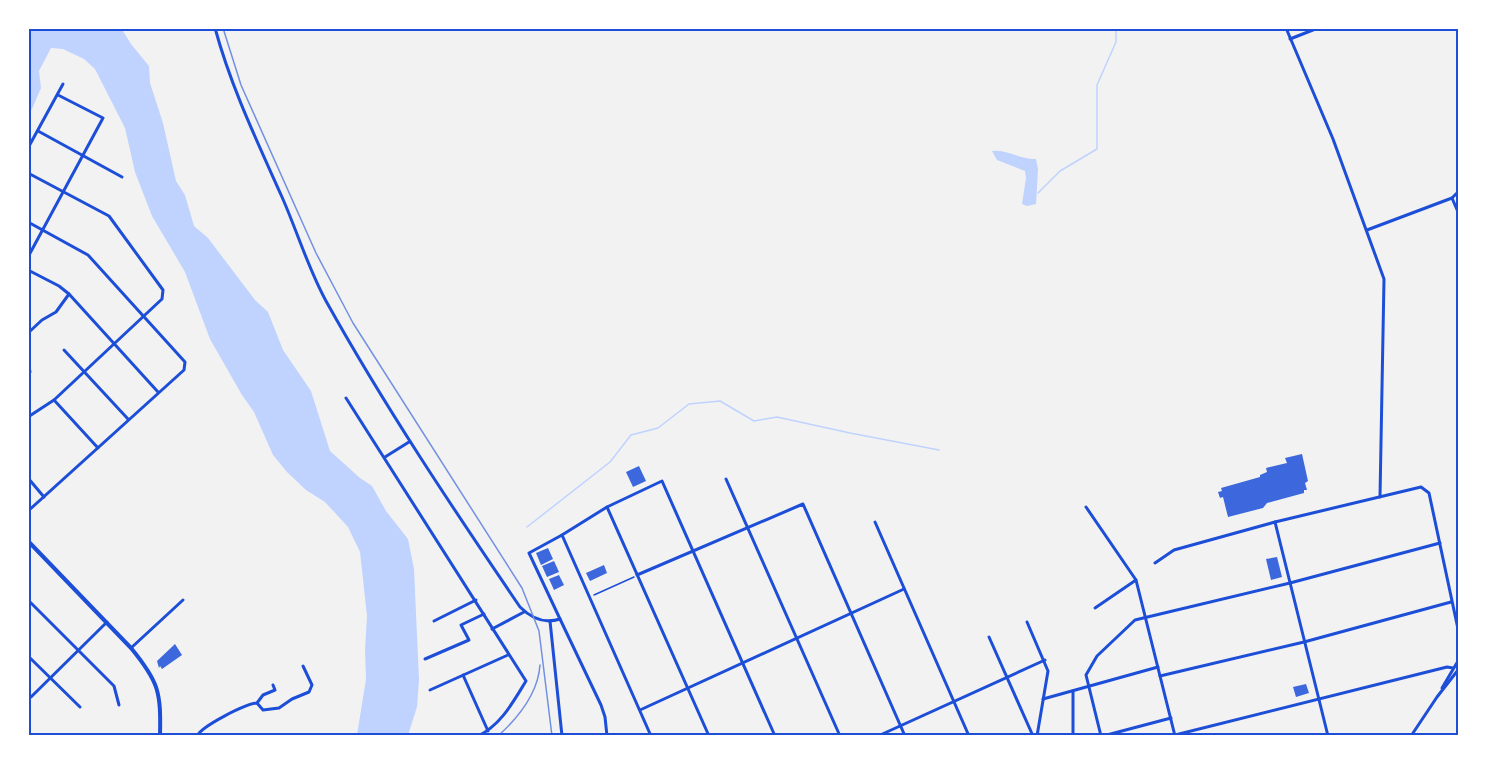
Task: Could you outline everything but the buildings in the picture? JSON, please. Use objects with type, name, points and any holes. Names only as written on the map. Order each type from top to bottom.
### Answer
[{"type":"main road","points":[[28,541],[107,622],[147,667],[157,684],[161,703],[160,735]]},
{"type":"street","points":[[215,28],[222,56],[243,113],[283,198],[325,299],[409,442],[524,612],[535,618],[550,621],[560,619]]},
{"type":"street","points":[[1286,28],[1333,139],[1384,279],[1380,497]]},
{"type":"street","points":[[1290,39],[1318,28]]},
{"type":"street","points":[[28,148],[63,84]]},
{"type":"street","points":[[28,257],[103,118],[57,95]]},
{"type":"street","points":[[38,131],[122,177]]},
{"type":"street","points":[[28,173],[109,216],[163,290],[162,299],[144,316],[54,400],[28,417]]},
{"type":"street","points":[[1367,230],[1452,198],[1458,192]]},
{"type":"street","points":[[1452,198],[1458,212]]},
{"type":"street","points":[[28,222],[88,255],[185,362],[184,370],[28,511]]},
{"type":"street","points":[[28,270],[59,286],[69,294],[158,392]]},
{"type":"street","points":[[28,333],[42,320],[56,312],[69,294]]},
{"type":"street","points":[[64,350],[129,419]]},
{"type":"street","points":[[28,361],[29,373]]},
{"type":"street","points":[[346,398],[526,681],[507,712],[488,731],[478,735]]},
{"type":"street","points":[[54,400],[98,448]]},
{"type":"street","points":[[385,457],[409,442]]},
{"type":"street","points":[[28,478],[44,497]]},
{"type":"street","points":[[726,480],[840,735]]},
{"type":"street","points":[[607,735],[601,705],[528,553],[607,507],[662,481],[775,735]]},
{"type":"street","points":[[1155,564],[1174,550],[1275,522],[1421,487],[1429,493],[1458,629]]},
{"type":"street","points":[[638,575],[802,504],[906,735]]},
{"type":"street","points":[[607,507],[709,735]]},
{"type":"street","points":[[1086,507],[1136,580],[1175,735],[1447,667],[1453,668]]},
{"type":"street","points":[[875,522],[969,735]]},
{"type":"street","points":[[1275,522],[1328,735]]},
{"type":"street","points":[[562,535],[651,735]]},
{"type":"street","points":[[1171,718],[1102,735],[1086,675],[1097,656],[1136,620],[1290,583],[1440,543]]},
{"type":"street","points":[[1095,608],[1136,580]]},
{"type":"street","points":[[640,710],[904,589]]},
{"type":"street","points":[[28,600],[114,686],[119,705]]},
{"type":"street","points":[[131,648],[183,600]]},
{"type":"street","points":[[434,621],[476,600]]},
{"type":"street","points":[[1160,676],[1304,642],[1451,602]]},
{"type":"street","points":[[492,629],[524,612]]},
{"type":"street","points":[[425,659],[469,640],[461,625],[484,614]]},
{"type":"street","points":[[550,621],[562,735]]},
{"type":"street","points":[[28,696],[31,697],[107,622]]},
{"type":"street","points":[[1027,622],[1048,671],[1035,735]]},
{"type":"street","points":[[989,637],[1035,735]]},
{"type":"street","points":[[430,690],[508,655]]},
{"type":"street","points":[[28,656],[80,707]]},
{"type":"street","points":[[878,735],[1045,660]]},
{"type":"street","points":[[1437,697],[1458,662]]},
{"type":"street","points":[[257,703],[263,710],[279,708],[292,699],[309,692],[312,685],[303,666]]},
{"type":"street","points":[[1043,699],[1158,667]]},
{"type":"street","points":[[1411,735],[1458,670]]},
{"type":"street","points":[[463,675],[488,731]]},
{"type":"street","points":[[197,735],[200,730],[234,710],[257,703],[263,695],[274,690],[273,685]]},
{"type":"street","points":[[1073,691],[1073,735]]},
{"type":"path","points":[[590,597],[638,575]]},
{"type":"water","points":[[29,28],[117,28],[123,31],[149,66],[150,83],[163,123],[176,181],[185,195],[194,226],[208,238],[255,300],[268,312],[283,350],[311,391],[330,451],[372,486],[386,511],[408,539],[414,569],[419,680],[417,707],[408,735],[357,735],[366,679],[367,616],[360,552],[348,527],[325,502],[306,490],[287,472],[273,455],[254,412],[210,339],[185,272],[152,216],[135,172],[125,128],[95,69],[84,59],[63,49],[51,48],[39,71],[41,88],[29,112]]},
{"type":"water","points":[[992,151],[1036,159],[1038,169],[1036,204],[1027,206],[1022,204],[1025,171],[997,160]]},
{"type":"waterway","points":[[1038,193],[1060,171],[1097,149],[1097,85],[1116,42],[1116,28]]},
{"type":"waterway","points":[[527,527],[610,462],[631,435],[658,428],[689,404],[720,401],[754,421],[777,417],[939,450]]},
{"type":"railway","points":[[223,28],[241,85],[316,253],[353,323],[522,588],[539,631],[552,736]]},
{"type":"railway","points":[[498,736],[526,704],[536,686],[540,665]]}]
